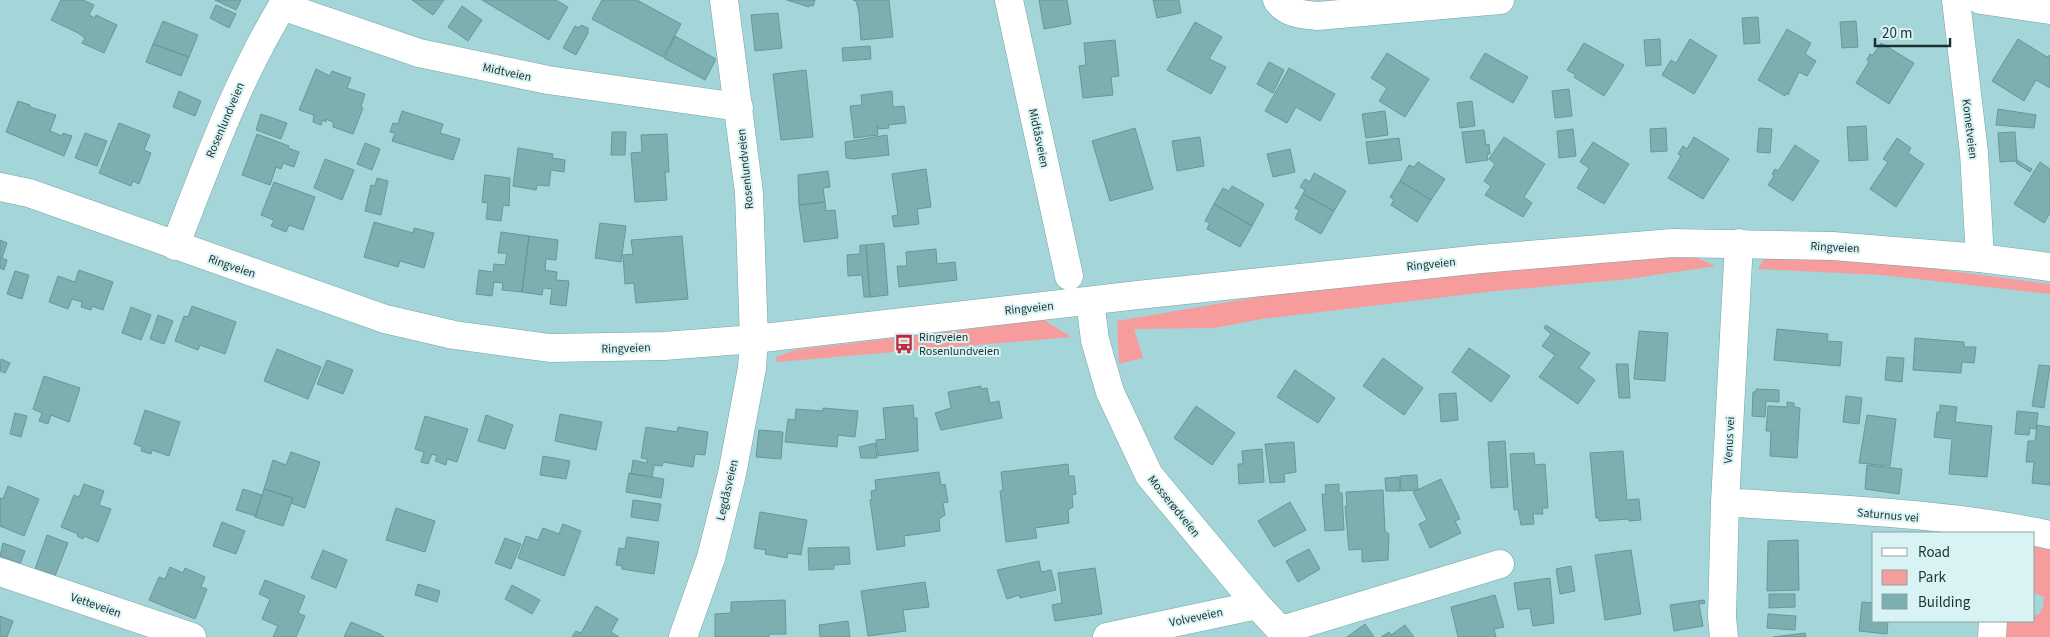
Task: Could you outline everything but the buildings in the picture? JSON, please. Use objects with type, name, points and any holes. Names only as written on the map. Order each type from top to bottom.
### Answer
[{"type":"street","name":"Rosenlundveien","points":[[724,0],[749,193],[754,339]]},
{"type":"street","name":"Midtåsveien","points":[[1009,0],[1069,276]]},
{"type":"street","points":[[1277,0],[1282,6],[1294,13],[1317,16],[1500,0]]},
{"type":"street","name":"Kometveien","points":[[1956,0],[1974,153],[1980,258]]},
{"type":"street","points":[[1981,0],[2050,10]]},
{"type":"street","name":"Rosenlundveien","points":[[175,246],[227,111],[264,34],[284,3]]},
{"type":"street","name":"Midtveien","points":[[284,3],[418,53],[548,80],[739,107]]},
{"type":"street","name":"Ringveien","points":[[0,174],[29,193]]},
{"type":"street","name":"Ringveien","points":[[0,187],[29,193],[385,319],[502,343],[550,348],[604,349],[754,339],[1090,301],[1601,248],[1672,243],[1834,246],[1980,258],[2050,268]]},
{"type":"street","name":"Venus vei","points":[[1724,637],[1722,617],[1726,502],[1738,243]]},
{"type":"street","name":"Mosserødveien","points":[[1090,301],[1095,340],[1110,392],[1148,475],[1257,605],[1285,634],[1500,564]]},
{"type":"street","name":"Legdåsveien","points":[[683,637],[711,558],[732,474],[752,368],[754,339]]},
{"type":"street","name":"Saturnus vei","points":[[1726,502],[1941,519],[2023,532]]},
{"type":"street","name":"Saturnus vei","points":[[2035,533],[2050,535]]},
{"type":"street","name":"Vetteveien","points":[[0,572],[192,637]]},
{"type":"street","name":"Volveveien","points":[[1106,637],[1257,605]]},
{"type":"street","points":[[1992,637],[1993,622]]},
{"type":"green space","points":[[1601,248],[1695,257],[1716,266],[1628,279],[1495,291],[1262,319],[1213,328],[1134,329],[1143,358],[1119,364],[1117,321],[1481,259]]},
{"type":"green space","points":[[1764,259],[1875,261],[2050,284],[2050,294],[1882,275],[1758,269]]},
{"type":"green space","points":[[1044,320],[1071,337],[777,362],[776,357],[795,350]]},
{"type":"green space","points":[[2035,542],[2050,545],[2050,637],[2002,637],[2002,622],[2035,622],[2035,614],[2039,615],[2044,597],[2035,593]]},
{"type":"place","name":"Ringveien Rosenlundveien","points":[[904,344]]}]
